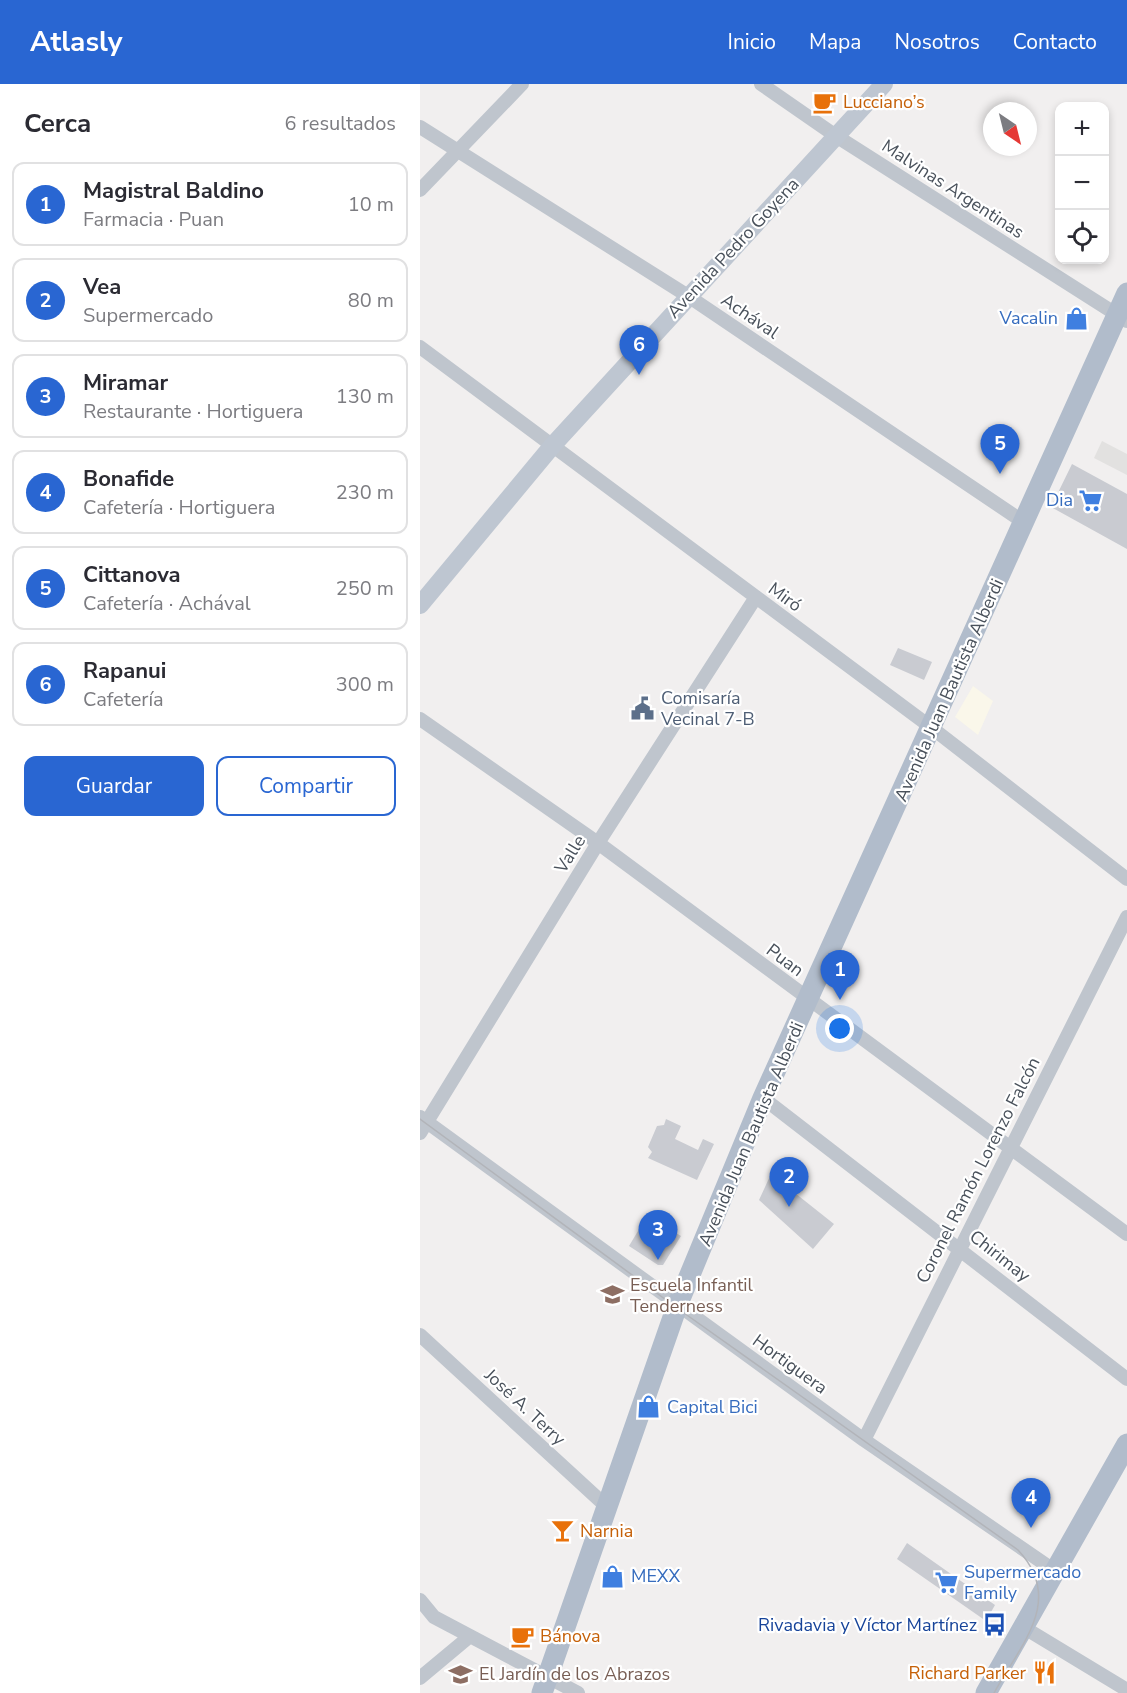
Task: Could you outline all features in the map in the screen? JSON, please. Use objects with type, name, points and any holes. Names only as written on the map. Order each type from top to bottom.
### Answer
[{"type":"main road","name":"Avenida Pedro Goyena","points":[[420,605],[553,445],[884,84]]},
{"type":"main road","name":"Avenida Juan Bautista Alberdi","points":[[545,1685],[677,1306],[764,1098],[1025,523],[1123,319],[1127,293]]},
{"type":"main road","points":[[986,1693],[1127,1444]]},
{"type":"street","points":[[420,190],[522,84]]},
{"type":"street","name":"Malvinas Argentinas","points":[[761,84],[836,136],[1123,319]]},
{"type":"street","name":"Achával","points":[[420,127],[688,296],[1025,523]]},
{"type":"street","name":"Miró","points":[[420,347],[932,728],[1127,879]]},
{"type":"street","name":"Valle","points":[[422,1124],[756,597]]},
{"type":"street","name":"Puan","points":[[420,719],[598,843],[1127,1234]]},
{"type":"street","name":"Coronel Ramón Lorenzo Falcón","points":[[864,1440],[959,1247],[1127,917]]},
{"type":"street","name":"Chirimay","points":[[764,1098],[1127,1379]]},
{"type":"street","name":"Hortiguera","points":[[422,1124],[864,1440],[1055,1571]]},
{"type":"street","name":"José A. Terry","points":[[420,1335],[606,1506]]},
{"type":"street","points":[[420,1600],[434,1617],[545,1685],[578,1693]]},
{"type":"street","points":[[1023,1627],[1127,1690]]},
{"type":"street","points":[[420,1678],[470,1637]]},
{"type":"shaded area","points":[[1102,441],[1127,454],[1127,475],[1094,458]]},
{"type":"shaded area","points":[[973,686],[993,701],[978,735],[955,717]]},
{"type":"building","name":"Dia","points":[[1072,464],[1127,494],[1127,549],[1051,507]]},
{"type":"building","points":[[898,648],[932,662],[924,680],[890,665]]},
{"type":"building","points":[[666,1119],[681,1126],[675,1139],[698,1150],[703,1139],[714,1144],[697,1180],[648,1158],[652,1152],[648,1147],[657,1126],[664,1125]]},
{"type":"building","points":[[771,1174],[834,1224],[813,1249],[759,1200]]},
{"type":"building","points":[[644,1221],[668,1234],[671,1230],[681,1236],[663,1265],[658,1265],[629,1246]]},
{"type":"building","name":"Supermercado Family","points":[[907,1543],[995,1605],[986,1621],[897,1559]]},
{"type":"tram line","points":[[420,1119],[677,1308],[1018,1550],[1032,1568],[1038,1587],[1038,1604],[1034,1622],[1026,1639],[994,1693]]},
{"type":"place","name":"Lucciano’s","points":[[825,102]]},
{"type":"place","name":"Vacalin","points":[[1076,318]]},
{"type":"place","name":"Rapanui","points":[[639,375]]},
{"type":"place","name":"Cittanova","points":[[1000,474]]},
{"type":"place","name":"Dia","points":[[1091,500]]},
{"type":"place","name":"Comisaría Vecinal 7-B","points":[[643,708]]},
{"type":"place","name":"Magistral Baldino","points":[[840,1000]]},
{"type":"place","name":"Vea","points":[[789,1207]]},
{"type":"place","name":"Miramar","points":[[658,1260]]},
{"type":"place","name":"Escuela Infantil Tenderness","points":[[612,1295]]},
{"type":"place","name":"Capital Bici","points":[[649,1407]]},
{"type":"place","name":"Bonafide","points":[[1031,1528]]},
{"type":"place","name":"Narnia","points":[[562,1531]]},
{"type":"place","name":"MEXX","points":[[613,1576]]},
{"type":"place","name":"Supermercado Family","points":[[946,1582]]},
{"type":"place","name":"Rivadavia y Víctor Martínez","points":[[995,1625]]},
{"type":"place","name":"Bánova","points":[[522,1636]]},
{"type":"place","name":"Richard Parker","points":[[1044,1673]]},
{"type":"place","name":"El Jardín de los Abrazos","points":[[461,1674]]}]
